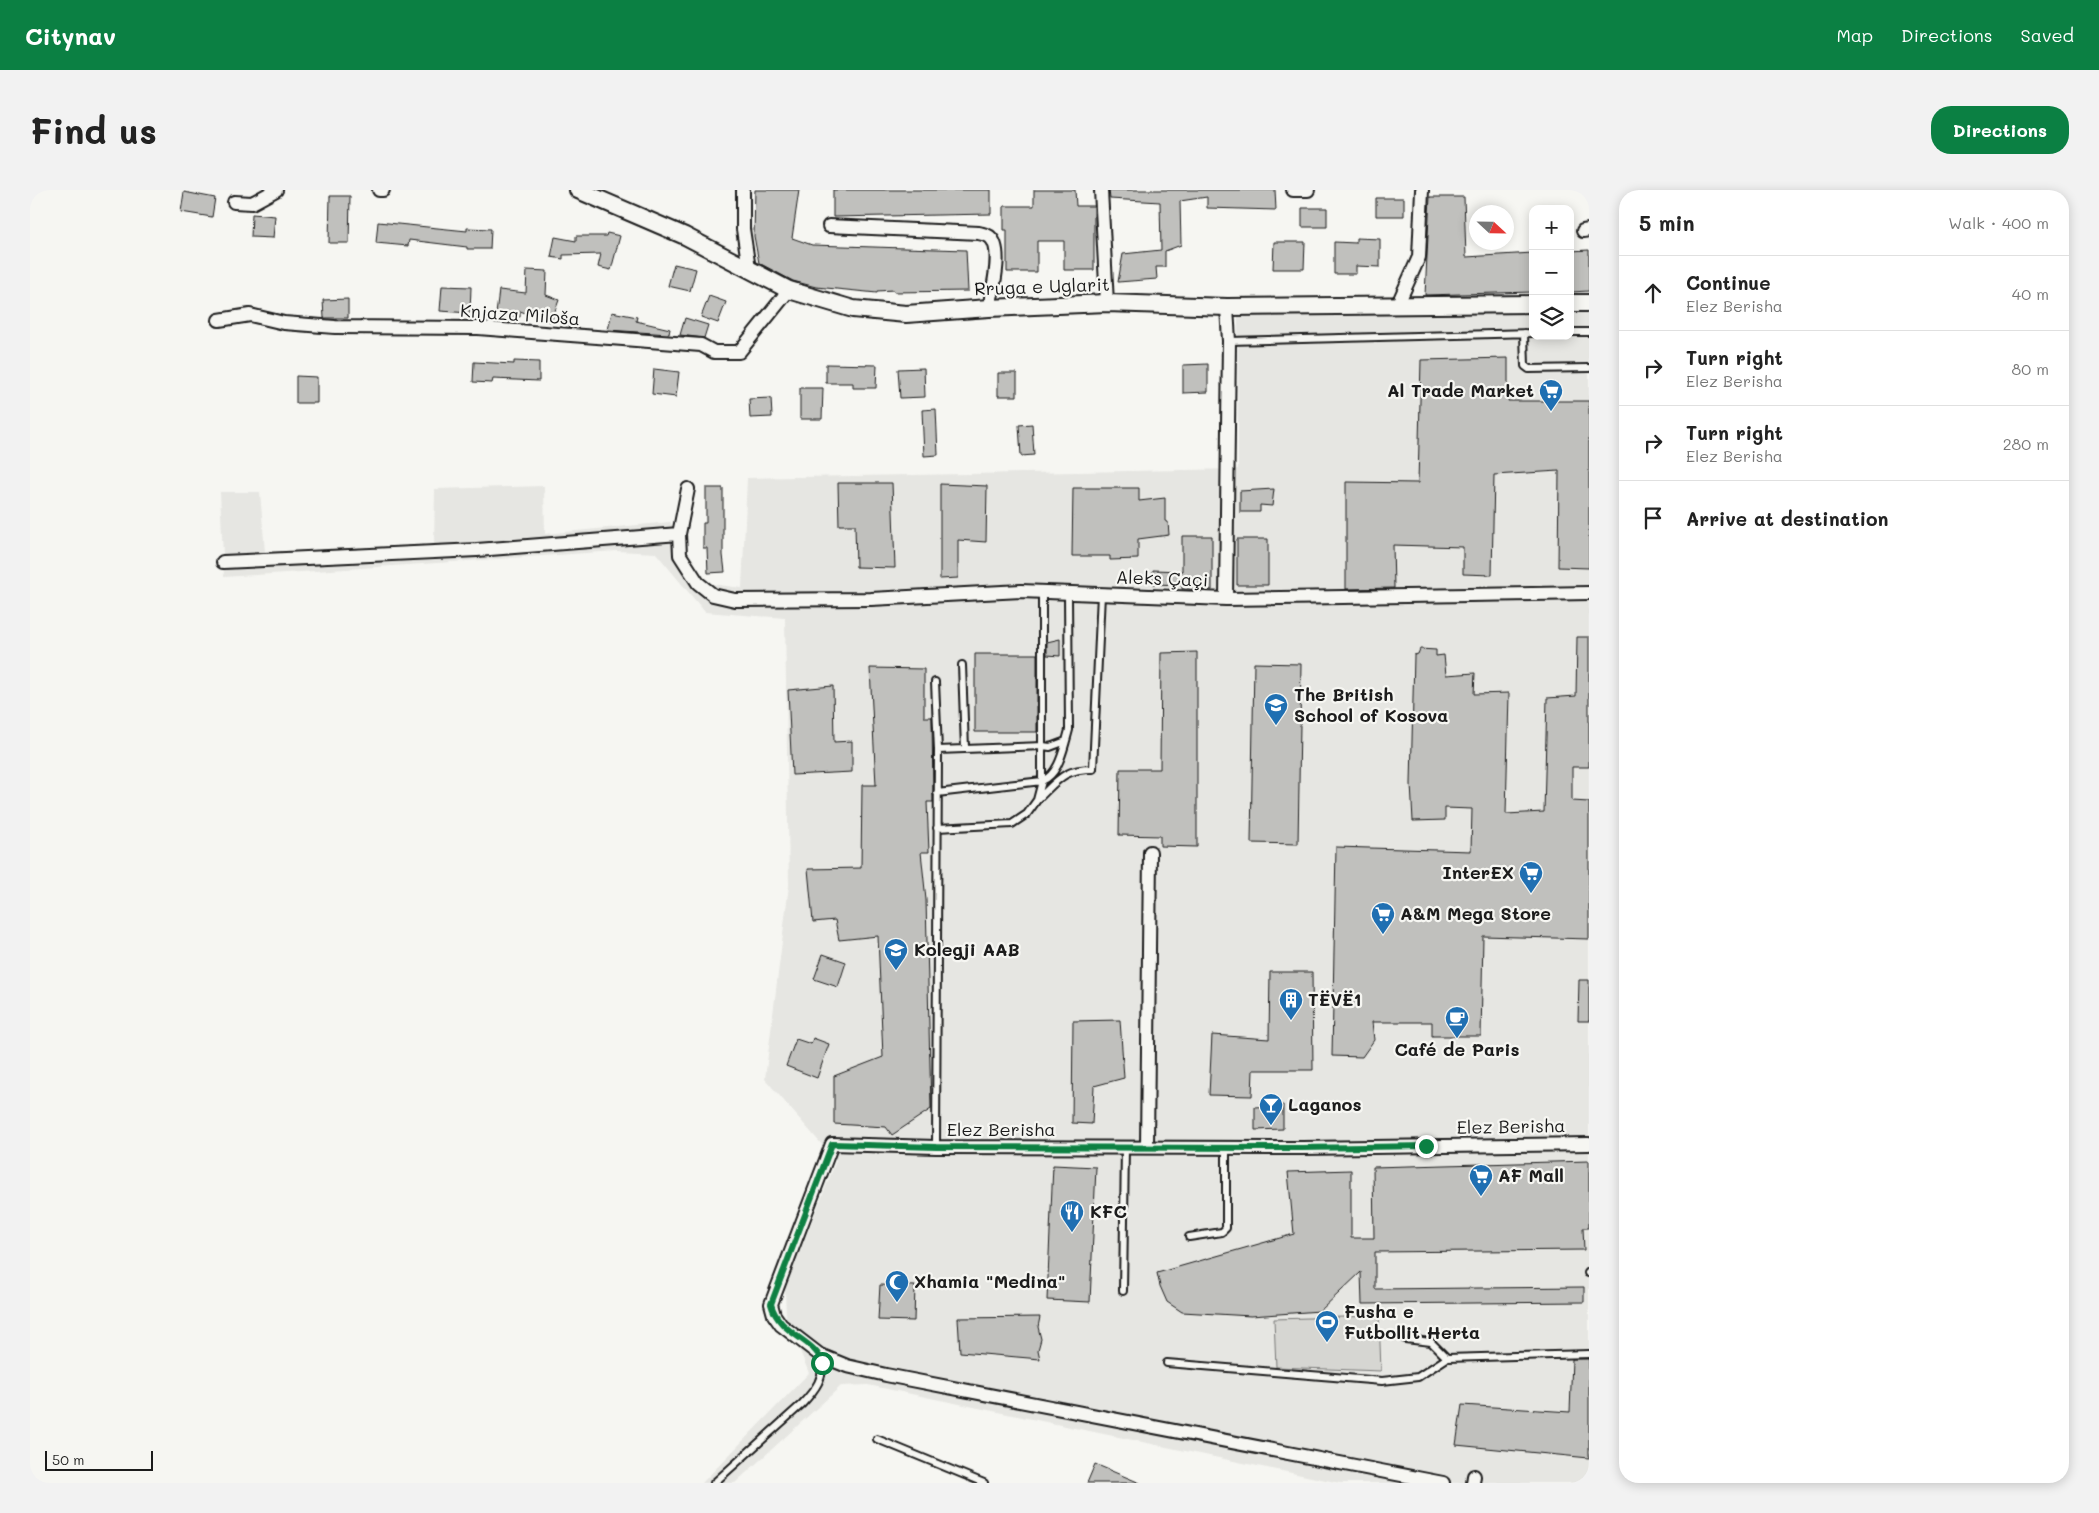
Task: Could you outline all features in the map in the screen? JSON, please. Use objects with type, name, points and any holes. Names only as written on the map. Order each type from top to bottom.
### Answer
[{"type":"street","points":[[234,202],[252,203],[276,190]]},
{"type":"street","points":[[378,190],[383,190]]},
{"type":"street","name":"Rruga e Uglarit","points":[[578,190],[685,236],[789,290],[853,309],[906,314],[1108,303],[1227,307],[1529,304]]},
{"type":"street","points":[[743,190],[743,230],[749,269]]},
{"type":"street","points":[[1101,190],[1108,303]]},
{"type":"street","points":[[1293,190],[1308,190]]},
{"type":"street","points":[[1397,306],[1419,257],[1422,190]]},
{"type":"street","points":[[829,226],[979,233],[990,236],[995,244],[996,273],[989,308]]},
{"type":"street","name":"Knjaza Miloša","points":[[219,320],[250,315],[284,323],[335,327],[478,328],[701,345],[714,352],[739,352],[789,290]]},
{"type":"street","points":[[1574,303],[1589,303]]},
{"type":"street","points":[[1226,599],[1229,340],[1227,307]]},
{"type":"street","name":"Aleks Çaçi","points":[[688,489],[679,534],[680,555],[698,583],[713,595],[735,600],[871,598],[968,593],[1042,592],[1226,599],[1589,593]]},
{"type":"street","points":[[223,562],[477,550],[679,534]]},
{"type":"street","points":[[1147,1147],[1150,852]]},
{"type":"street","name":"Elez Berisha","points":[[820,1355],[781,1325],[774,1315],[771,1304],[832,1144],[936,1147],[1226,1148],[1589,1144]]},
{"type":"street","points":[[820,1355],[847,1366],[886,1375],[1443,1483]]},
{"type":"lane","points":[[1574,332],[1589,332]]},
{"type":"lane","points":[[1524,333],[1525,366],[1529,369],[1589,368]]},
{"type":"lane","points":[[1229,340],[1529,333]]},
{"type":"lane","points":[[1037,800],[1042,781],[1043,746],[1042,592]]},
{"type":"lane","points":[[937,793],[1042,781],[1048,779],[1056,768],[1069,730],[1068,593]]},
{"type":"lane","points":[[937,828],[1012,824],[1027,814],[1037,800],[1066,774],[1077,769],[1093,769],[1101,594]]},
{"type":"lane","points":[[962,665],[965,749]]},
{"type":"lane","points":[[936,682],[938,750],[936,1147]]},
{"type":"lane","points":[[938,750],[1050,747],[1066,741]]},
{"type":"lane","points":[[1123,1291],[1125,1147]]},
{"type":"lane","points":[[1190,1237],[1222,1232],[1227,1226],[1226,1148]]},
{"type":"lane","points":[[1405,1339],[1431,1342],[1447,1358]]},
{"type":"lane","points":[[1167,1363],[1382,1381],[1418,1377],[1447,1358],[1589,1354]]},
{"type":"lane","points":[[714,1483],[802,1404],[813,1391],[821,1376],[822,1363],[820,1355]]},
{"type":"lane","points":[[877,1439],[984,1483]]},
{"type":"shaded area","points":[[1529,312],[1529,340],[1574,340],[1574,312],[1589,312],[1589,1483],[1340,1483],[868,1385],[841,1386],[735,1483],[702,1483],[809,1373],[786,1317],[785,1289],[836,1161],[765,1079],[789,885],[785,618],[705,612],[656,553],[617,551],[224,577],[220,492],[260,492],[265,552],[434,546],[435,489],[544,486],[545,534],[670,522],[703,583],[742,588],[747,478],[1238,469],[1238,314]]},
{"type":"shaded area","name":"Fusha e Futbollit Herta","points":[[1379,1316],[1381,1371],[1276,1367],[1274,1319]]},
{"type":"building","points":[[755,190],[799,190],[792,238],[812,245],[966,250],[968,291],[894,292],[894,290],[877,291],[877,293],[816,287],[793,281],[759,263],[754,236]]},
{"type":"building","points":[[833,190],[991,190],[991,214],[833,217]]},
{"type":"building","points":[[1034,190],[1075,190],[1076,206],[1094,206],[1094,270],[1064,270],[1064,241],[1037,241],[1037,272],[1007,272],[1007,230],[1004,230],[1004,206],[1034,206]]},
{"type":"building","points":[[1109,190],[1275,190],[1276,210],[1207,208],[1207,197],[1180,201],[1181,245],[1165,251],[1165,267],[1156,267],[1157,279],[1118,282],[1123,254],[1161,250],[1160,202],[1110,199]]},
{"type":"building","points":[[184,192],[215,198],[212,217],[181,212]]},
{"type":"building","points":[[330,196],[350,196],[349,243],[329,243]]},
{"type":"building","points":[[1430,197],[1464,197],[1466,257],[1529,253],[1529,292],[1425,295]]},
{"type":"building","points":[[1376,198],[1404,198],[1404,216],[1376,216]]},
{"type":"building","points":[[1302,208],[1327,208],[1327,227],[1302,227]]},
{"type":"building","points":[[252,214],[275,216],[273,238],[251,237]]},
{"type":"building","points":[[378,222],[467,231],[467,228],[491,229],[490,249],[467,249],[467,247],[409,240],[408,246],[376,243]]},
{"type":"building","points":[[607,233],[620,236],[611,270],[598,267],[601,254],[563,255],[563,259],[551,257],[555,237],[576,241],[576,236],[606,236]]},
{"type":"building","points":[[1356,238],[1380,239],[1380,267],[1356,266],[1356,274],[1334,274],[1334,242],[1356,243]]},
{"type":"building","points":[[1274,242],[1305,242],[1304,269],[1273,269]]},
{"type":"building","points":[[1589,250],[1589,291],[1574,292],[1574,251]]},
{"type":"building","points":[[674,264],[696,269],[690,291],[668,286]]},
{"type":"building","points":[[527,270],[547,271],[546,295],[559,300],[551,322],[520,311],[520,317],[496,314],[499,290],[526,293]]},
{"type":"building","points":[[442,286],[471,287],[470,313],[440,311]]},
{"type":"building","points":[[709,296],[726,302],[718,323],[701,317]]},
{"type":"building","points":[[348,299],[348,318],[324,318],[323,300]]},
{"type":"building","points":[[612,312],[637,317],[636,321],[670,329],[669,334],[608,330]]},
{"type":"building","points":[[685,318],[708,325],[704,338],[680,335]]},
{"type":"building","points":[[1508,358],[1508,401],[1589,401],[1589,568],[1558,567],[1559,471],[1494,475],[1492,575],[1463,574],[1463,547],[1393,545],[1394,588],[1346,589],[1346,482],[1418,483],[1421,360]]},
{"type":"building","points":[[514,361],[539,362],[539,381],[493,379],[492,383],[473,382],[474,362],[514,364]]},
{"type":"building","points":[[826,364],[877,365],[876,388],[853,388],[853,383],[826,383]]},
{"type":"building","points":[[1208,364],[1208,392],[1183,393],[1183,365]]},
{"type":"building","points":[[924,368],[925,397],[900,398],[898,369]]},
{"type":"building","points":[[654,369],[679,372],[676,397],[652,394]]},
{"type":"building","points":[[998,373],[1017,373],[1017,396],[998,396]]},
{"type":"building","points":[[296,376],[317,377],[317,403],[296,403]]},
{"type":"building","points":[[800,388],[823,388],[822,419],[800,419]]},
{"type":"building","points":[[771,398],[772,417],[750,418],[749,399]]},
{"type":"building","points":[[936,409],[938,455],[924,456],[922,410]]},
{"type":"building","points":[[1032,424],[1034,455],[1021,456],[1019,425]]},
{"type":"building","points":[[838,483],[892,483],[895,568],[856,567],[855,525],[839,525]]},
{"type":"building","points":[[940,484],[987,486],[986,542],[958,540],[958,578],[940,579]]},
{"type":"building","points":[[706,488],[723,488],[723,555],[725,572],[708,573],[707,548],[703,548],[703,523],[706,523]]},
{"type":"building","points":[[1073,488],[1139,488],[1139,501],[1165,498],[1165,521],[1168,522],[1169,535],[1138,539],[1138,559],[1110,560],[1110,556],[1072,556]]},
{"type":"building","points":[[1274,489],[1272,506],[1260,505],[1260,512],[1240,512],[1240,491]]},
{"type":"building","points":[[1182,536],[1212,536],[1212,590],[1182,589],[1182,585],[1153,584],[1153,570],[1182,571]]},
{"type":"building","points":[[1237,539],[1268,539],[1268,585],[1237,585]]},
{"type":"building","points":[[1577,637],[1589,637],[1589,767],[1572,767],[1572,801],[1589,802],[1589,939],[1483,936],[1481,1036],[1432,1036],[1432,1022],[1372,1022],[1374,1040],[1362,1057],[1332,1056],[1336,847],[1471,851],[1472,809],[1445,808],[1445,820],[1413,821],[1411,784],[1414,655],[1418,654],[1420,649],[1436,650],[1436,656],[1444,655],[1446,675],[1475,673],[1474,694],[1509,693],[1506,814],[1544,812],[1547,698],[1576,696]]},
{"type":"building","points":[[1060,639],[1060,656],[1047,655],[1047,642]]},
{"type":"building","points":[[1197,652],[1197,847],[1160,846],[1160,836],[1119,835],[1120,769],[1160,769],[1161,653]]},
{"type":"building","points":[[975,654],[1037,654],[1037,732],[975,732]]},
{"type":"building","points":[[1254,663],[1301,664],[1298,844],[1251,843]]},
{"type":"building","points":[[870,668],[924,669],[924,717],[932,717],[933,802],[927,802],[929,852],[921,852],[926,900],[931,1109],[892,1135],[886,1127],[834,1124],[834,1076],[883,1057],[878,936],[839,940],[835,920],[813,922],[808,869],[861,868],[862,785],[876,785]]},
{"type":"building","points":[[833,686],[834,742],[852,741],[852,772],[792,775],[788,690]]},
{"type":"building","points":[[823,954],[846,962],[838,987],[814,979]]},
{"type":"building","points":[[1270,972],[1312,972],[1313,1070],[1253,1070],[1252,1096],[1209,1095],[1212,1035],[1269,1039]]},
{"type":"building","points":[[1579,980],[1589,980],[1589,1021],[1578,1021]]},
{"type":"building","points":[[1120,1020],[1124,1078],[1094,1086],[1092,1124],[1072,1123],[1073,1021]]},
{"type":"building","points":[[813,1038],[829,1044],[817,1078],[786,1066],[796,1039],[811,1044]]},
{"type":"building","points":[[1283,1105],[1283,1129],[1255,1130],[1255,1107]]},
{"type":"building","points":[[1589,1161],[1589,1228],[1583,1228],[1584,1250],[1375,1252],[1375,1289],[1584,1287],[1584,1302],[1362,1304],[1361,1272],[1320,1311],[1251,1316],[1182,1312],[1167,1302],[1160,1286],[1157,1273],[1294,1234],[1288,1172],[1351,1170],[1351,1238],[1374,1238],[1373,1167]]},
{"type":"building","name":"KFC","points":[[1053,1165],[1096,1167],[1090,1302],[1047,1300]]},
{"type":"building","name":"Xhamia \"Medina\"","points":[[880,1285],[915,1286],[914,1321],[878,1320]]},
{"type":"building","points":[[1040,1317],[1038,1327],[1041,1339],[1038,1350],[1040,1359],[960,1352],[958,1318]]},
{"type":"building","points":[[1572,1359],[1589,1359],[1589,1458],[1456,1445],[1462,1405],[1570,1412]]},
{"type":"building","points":[[1095,1464],[1140,1483],[1087,1483]]},
{"type":"place","name":"Al Trade Market","points":[[1551,412]]},
{"type":"place","name":"The British School of Kosova","points":[[1276,726]]},
{"type":"place","name":"InterEX","points":[[1531,894]]},
{"type":"place","name":"A&M Mega Store","points":[[1383,935]]},
{"type":"place","name":"Kolegji AAB","points":[[896,971]]},
{"type":"place","name":"TËVË1","points":[[1291,1021]]},
{"type":"place","name":"Café de Paris","points":[[1457,1039]]},
{"type":"place","name":"Laganos","points":[[1271,1126]]},
{"type":"place","name":"AF Mall","points":[[1481,1197]]},
{"type":"place","name":"KFC","points":[[1072,1233]]},
{"type":"place","name":"Xhamia \"Medina\"","points":[[897,1303]]},
{"type":"place","name":"Fusha e Futbollit Herta","points":[[1327,1343]]},
{"type":"route","points":[[822,1363],[820,1355],[781,1325],[774,1315],[771,1304],[832,1144],[936,1147],[1302,1148],[1426,1146]]}]
